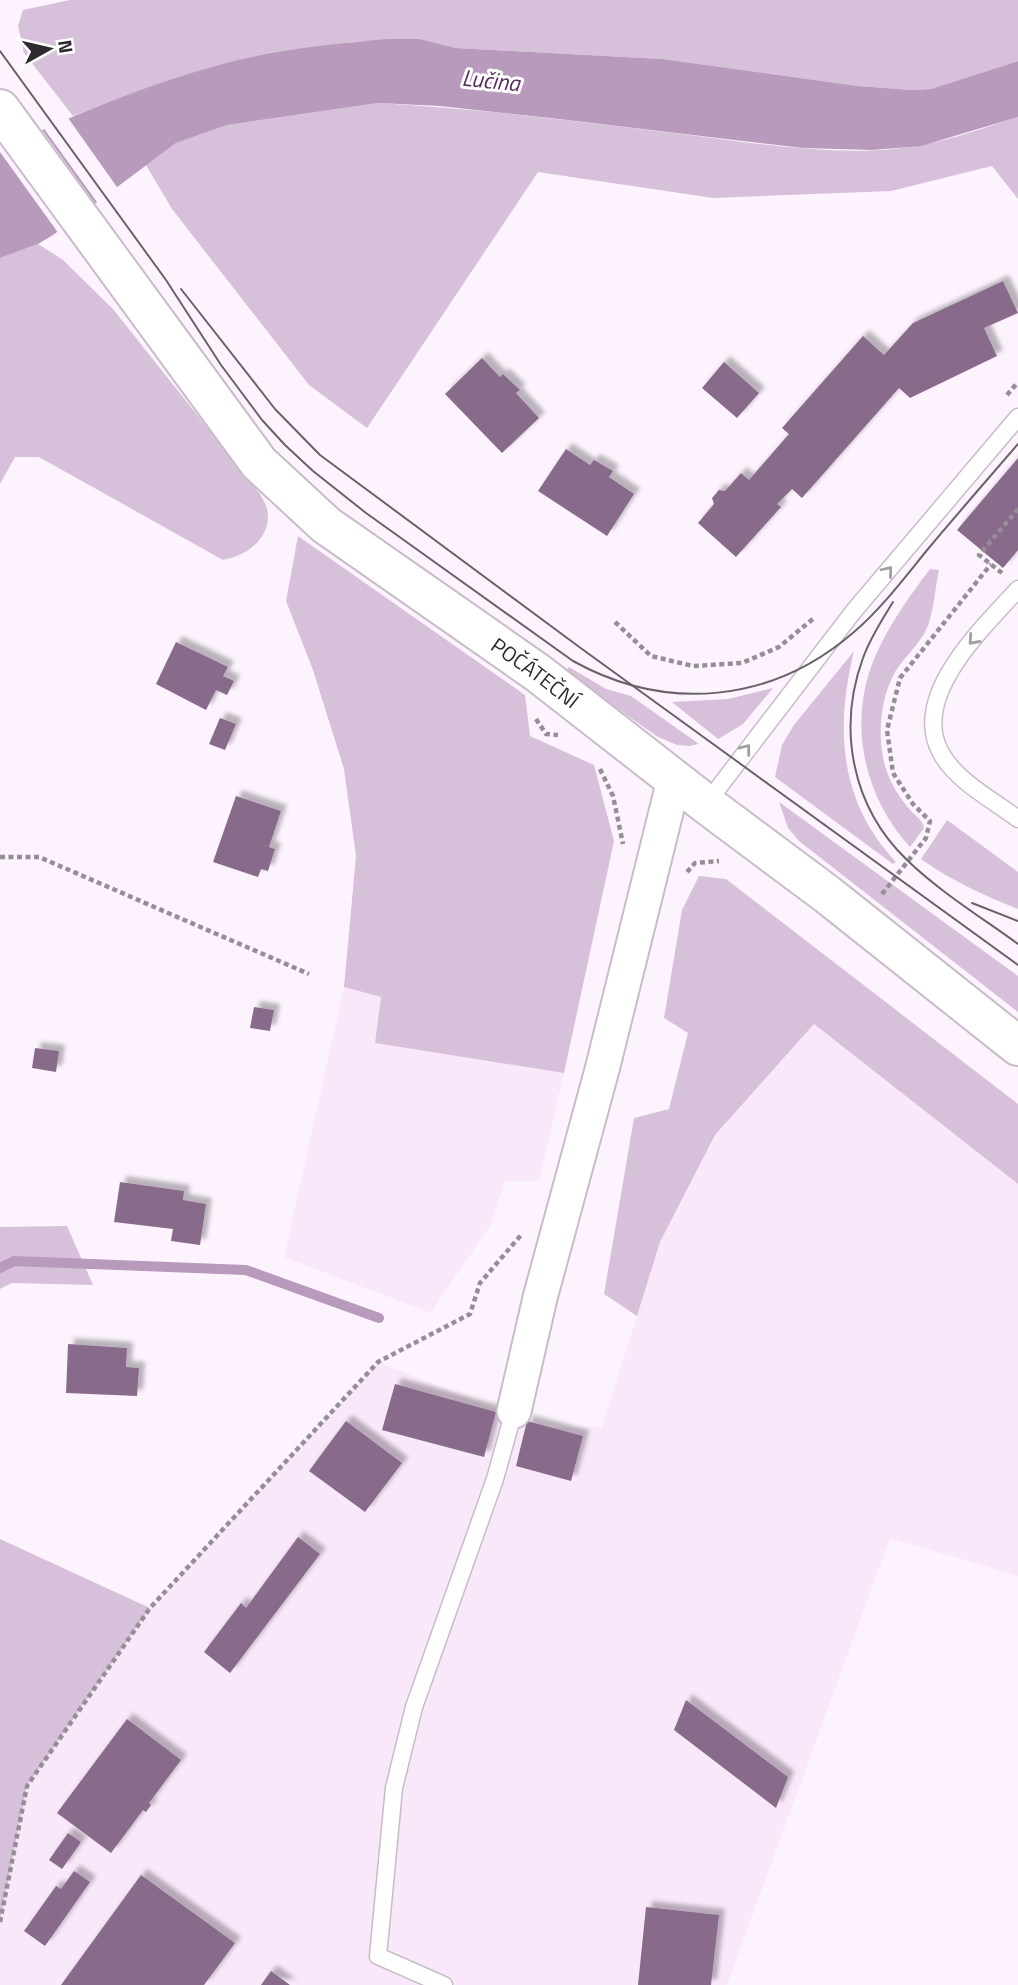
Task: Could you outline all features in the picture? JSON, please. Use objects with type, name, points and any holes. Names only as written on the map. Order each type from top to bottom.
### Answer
[{"type":"street","name":"POČÁTEČNÍ","points":[[0,109],[259,463],[291,495],[326,525],[538,673],[1018,1046]]},
{"type":"street","points":[[514,1411],[540,1297],[603,1066],[674,780]]},
{"type":"lane","points":[[706,804],[845,621],[1018,417]]},
{"type":"lane","points":[[1012,583],[944,681],[935,706],[933,730],[940,753],[956,773],[1018,819]]},
{"type":"lane","points":[[444,1985],[378,1956],[394,1788],[414,1707],[495,1479],[514,1411]]},
{"type":"path","points":[[1001,402],[1018,382]]},
{"type":"path","points":[[1012,583],[979,555],[1018,509]]},
{"type":"path","points":[[861,922],[926,838],[930,821],[913,804],[894,773],[887,730],[900,678],[991,564]]},
{"type":"path","points":[[615,622],[651,656],[693,666],[742,663],[779,647],[818,615]]},
{"type":"path","points":[[538,673],[535,702],[537,719],[546,734],[569,738]]},
{"type":"path","points":[[596,761],[613,796],[625,855]]},
{"type":"path","points":[[0,857],[39,857],[309,974]]},
{"type":"path","points":[[682,878],[695,863],[729,860]]},
{"type":"path","points":[[0,1922],[27,1786],[150,1608],[378,1362],[470,1314],[480,1283],[529,1226]]},
{"type":"shaded area","points":[[70,0],[1018,0],[1018,61],[931,89],[912,90],[858,86],[662,59],[456,48],[420,39],[353,42],[138,91],[73,116],[24,53],[18,26],[23,10]]},
{"type":"shaded area","points":[[378,103],[495,112],[805,149],[865,151],[921,145],[1018,117],[1018,199],[992,166],[891,191],[713,198],[538,172],[367,428],[309,385],[172,209],[146,165],[176,143],[226,125]]},
{"type":"shaded area","points":[[38,244],[63,260],[113,309],[260,494],[268,519],[262,536],[249,549],[223,560],[39,457],[15,457],[0,484],[0,258]]},
{"type":"shaded area","points":[[298,536],[525,695],[530,736],[594,765],[614,841],[564,1073],[375,1043],[381,997],[344,987],[356,856],[344,769],[313,670],[286,601]]},
{"type":"shaded area","points":[[930,569],[939,570],[927,628],[895,672],[886,694],[881,718],[881,742],[887,772],[900,796],[924,828],[910,847],[882,807],[873,786],[862,739],[862,715],[865,691],[876,654],[897,616]]},
{"type":"shaded area","points":[[854,651],[845,708],[846,763],[863,814],[877,839],[896,862],[893,864],[775,777],[782,745],[794,725]]},
{"type":"shaded area","points":[[569,667],[606,689],[631,696],[699,744],[677,745],[658,737],[565,672]]},
{"type":"shaded area","points":[[773,688],[743,724],[718,739],[672,702],[728,699]]},
{"type":"shaded area","points":[[779,802],[1018,976],[1018,1012],[799,841],[788,828]]},
{"type":"shaded area","points":[[947,820],[1018,872],[1018,909],[968,887],[921,859]]},
{"type":"shaded area","points":[[699,876],[726,879],[1018,1104],[1018,1184],[814,1024],[715,1135],[660,1242],[637,1316],[604,1294],[634,1118],[669,1109],[688,1033],[664,1018],[682,910]]},
{"type":"shaded area","points":[[344,987],[381,997],[375,1043],[564,1073],[539,1181],[505,1181],[491,1224],[431,1313],[284,1257]]},
{"type":"shaded area","points":[[814,1024],[1018,1184],[1018,1576],[890,1538],[727,1985],[0,1985],[0,1922],[27,1786],[150,1608],[378,1362],[544,1428],[602,1427],[660,1242],[715,1135]]},
{"type":"shaded area","points":[[67,1226],[93,1285],[12,1283],[0,1289],[0,1227]]},
{"type":"shaded area","points":[[0,1539],[150,1608],[27,1786],[0,1922]]},
{"type":"water","name":"Lučina","points":[[420,39],[456,48],[662,59],[858,86],[912,90],[931,89],[1018,61],[1018,117],[921,146],[872,150],[803,148],[440,106],[378,103],[227,125],[176,143],[53,235],[38,244],[0,258],[0,149],[108,103],[219,65],[323,45]]},
{"type":"pier","points":[[66,115],[119,190],[99,205],[42,126]]},
{"type":"pier","points":[[40,127],[97,206],[59,234],[0,152],[0,146]]},
{"type":"building","points":[[1003,281],[1018,313],[984,328],[997,356],[910,398],[899,388],[802,498],[792,489],[777,504],[781,507],[736,557],[698,523],[714,504],[712,498],[719,490],[725,491],[741,473],[749,480],[789,434],[782,428],[863,336],[884,355],[913,323]]},
{"type":"building","points":[[482,358],[500,377],[503,374],[520,390],[516,393],[539,418],[502,453],[445,394]]},
{"type":"building","points":[[724,362],[759,393],[737,418],[702,388]]},
{"type":"building","points":[[566,449],[590,465],[594,460],[613,471],[609,477],[634,494],[607,536],[538,491]]},
{"type":"building","points":[[1018,458],[1018,550],[1003,568],[957,530]]},
{"type":"building","points":[[176,642],[228,667],[223,676],[234,681],[227,695],[216,690],[206,710],[156,684]]},
{"type":"building","points":[[220,718],[236,724],[225,750],[209,744]]},
{"type":"building","points":[[236,796],[281,811],[269,847],[275,849],[268,871],[261,869],[258,877],[213,862]]},
{"type":"building","points":[[254,1007],[274,1010],[270,1031],[250,1028]]},
{"type":"building","points":[[35,1048],[59,1051],[56,1072],[32,1068]]},
{"type":"building","points":[[120,1182],[184,1191],[183,1200],[206,1204],[200,1245],[171,1241],[173,1229],[114,1222]]},
{"type":"building","points":[[68,1344],[127,1348],[126,1367],[139,1368],[137,1396],[66,1393]]},
{"type":"building","points":[[395,1384],[496,1412],[484,1457],[382,1430]]},
{"type":"building","points":[[346,1421],[402,1463],[365,1512],[309,1471]]},
{"type":"building","points":[[527,1421],[583,1436],[571,1481],[516,1466]]},
{"type":"building","points":[[298,1537],[320,1554],[230,1673],[204,1652],[241,1603],[246,1608]]},
{"type":"building","points":[[686,1700],[788,1777],[776,1808],[674,1730]]},
{"type":"building","points":[[127,1719],[181,1760],[149,1803],[151,1805],[146,1812],[143,1810],[111,1853],[57,1813]]},
{"type":"building","points":[[68,1833],[81,1842],[62,1869],[49,1860]]},
{"type":"building","points":[[74,1871],[90,1882],[45,1946],[24,1931],[56,1886],[61,1889]]},
{"type":"building","points":[[141,1875],[235,1943],[204,1985],[61,1985]]},
{"type":"building","points":[[646,1907],[719,1915],[711,1985],[638,1985]]},
{"type":"building","points":[[271,1971],[290,1985],[261,1985]]},
{"type":"waterway","points":[[0,1268],[14,1261],[246,1270],[379,1318]]},
{"type":"tram line","points":[[0,51],[166,280],[221,365],[262,420],[285,445],[366,513],[573,661],[609,678],[645,688],[682,693],[718,693],[754,686],[789,674],[822,656],[854,632],[884,603],[1018,444]]},
{"type":"tram line","points":[[181,289],[275,409],[320,455],[1018,965]]},
{"type":"tram line","points":[[893,602],[869,643],[855,685],[851,739],[862,792],[888,839],[907,860],[947,894],[1018,944]]},
{"type":"tram line","points":[[972,903],[1018,921]]}]
